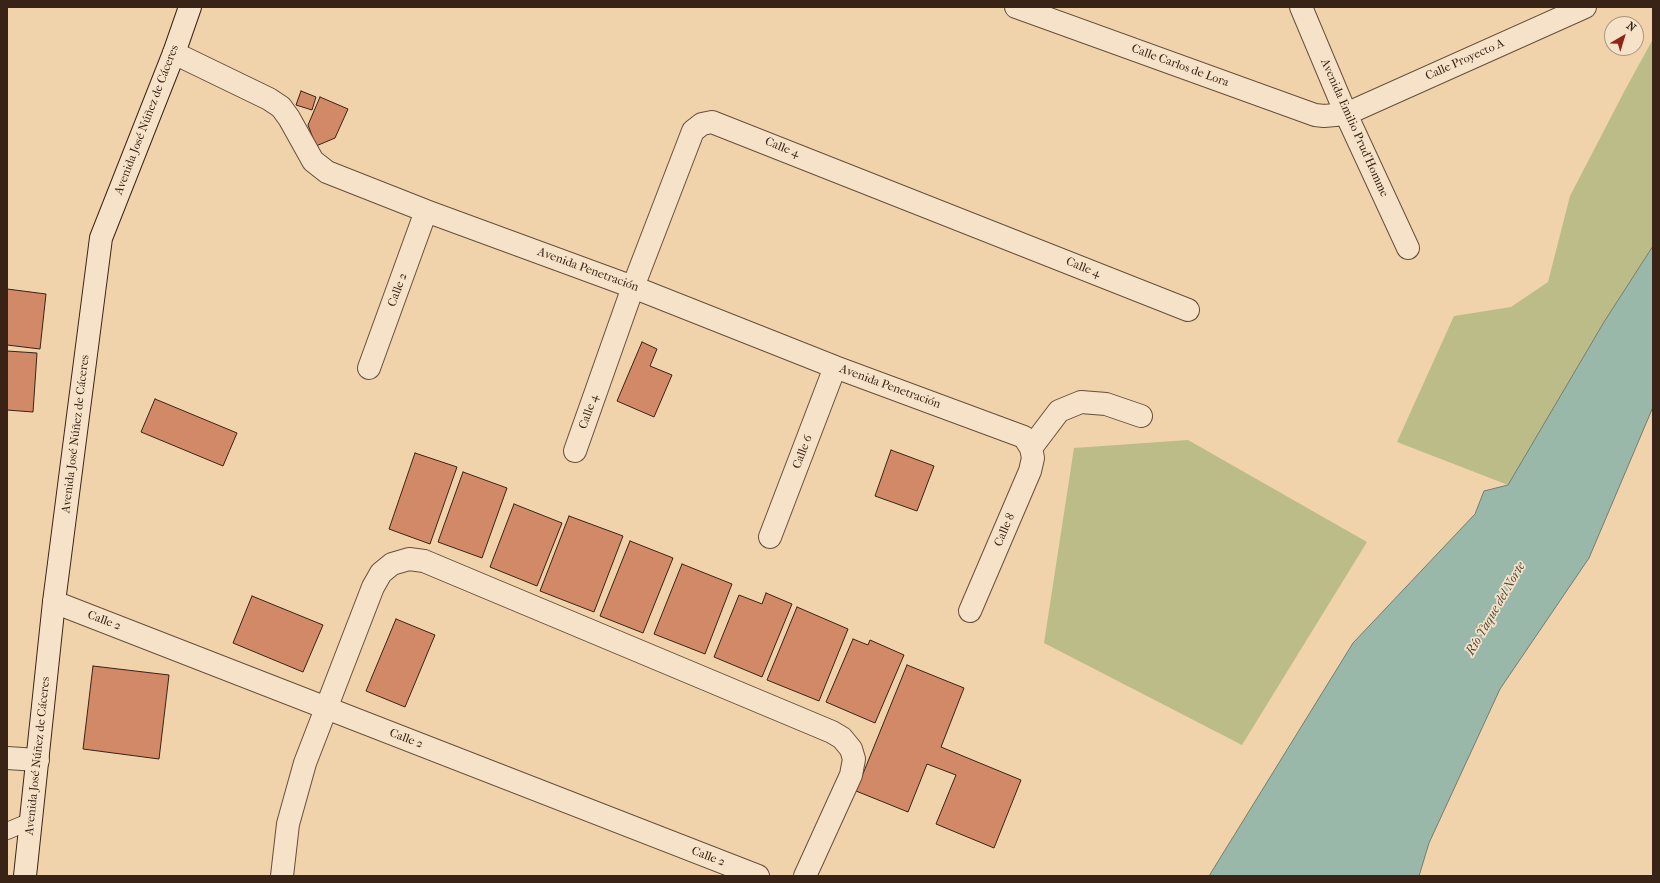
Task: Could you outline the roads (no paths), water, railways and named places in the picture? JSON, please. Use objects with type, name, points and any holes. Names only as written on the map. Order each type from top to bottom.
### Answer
[{"type":"street","name":"Avenida José Núñez de Cáceres","points":[[25,876],[54,602],[101,238],[174,52],[190,7]]},
{"type":"street","name":"Calle Carlos de Lora","points":[[1016,7],[1315,115],[1324,116],[1346,114]]},
{"type":"street","name":"Avenida Emilio Prud'Homme","points":[[1301,7],[1346,114],[1408,248]]},
{"type":"street","name":"Calle Proyecto A","points":[[1346,114],[1585,7]]},
{"type":"street","name":"Avenida Penetración","points":[[174,52],[269,99],[281,107],[289,118],[313,162],[327,172],[426,211],[633,287],[836,367],[1003,428],[1024,437],[1031,448]]},
{"type":"street","name":"Calle 4","points":[[575,451],[633,287],[693,131],[702,124],[712,122],[1188,310]]},
{"type":"street","name":"Calle 2","points":[[369,368],[426,211]]},
{"type":"street","name":"Calle 6","points":[[770,538],[836,367]]},
{"type":"street","points":[[1031,448],[1059,411],[1081,402],[1106,404],[1141,416]]},
{"type":"street","name":"Calle 8","points":[[970,611],[1030,471],[1033,458],[1031,448]]},
{"type":"street","points":[[282,876],[288,824],[305,763],[373,587],[381,573],[392,564],[409,559],[424,561],[824,729],[842,738],[851,749],[854,759],[851,775],[805,876]]},
{"type":"street","name":"Calle 2","points":[[54,602],[758,876]]},
{"type":"street","points":[[7,758],[38,760]]},
{"type":"lane","points":[[7,831],[31,821]]},
{"type":"water","name":"Río Yaque del Norte","points":[[1653,246],[1653,407],[1589,558],[1500,689],[1429,843],[1419,876],[1209,876],[1353,643],[1475,514],[1484,491],[1508,485],[1604,322]]}]
